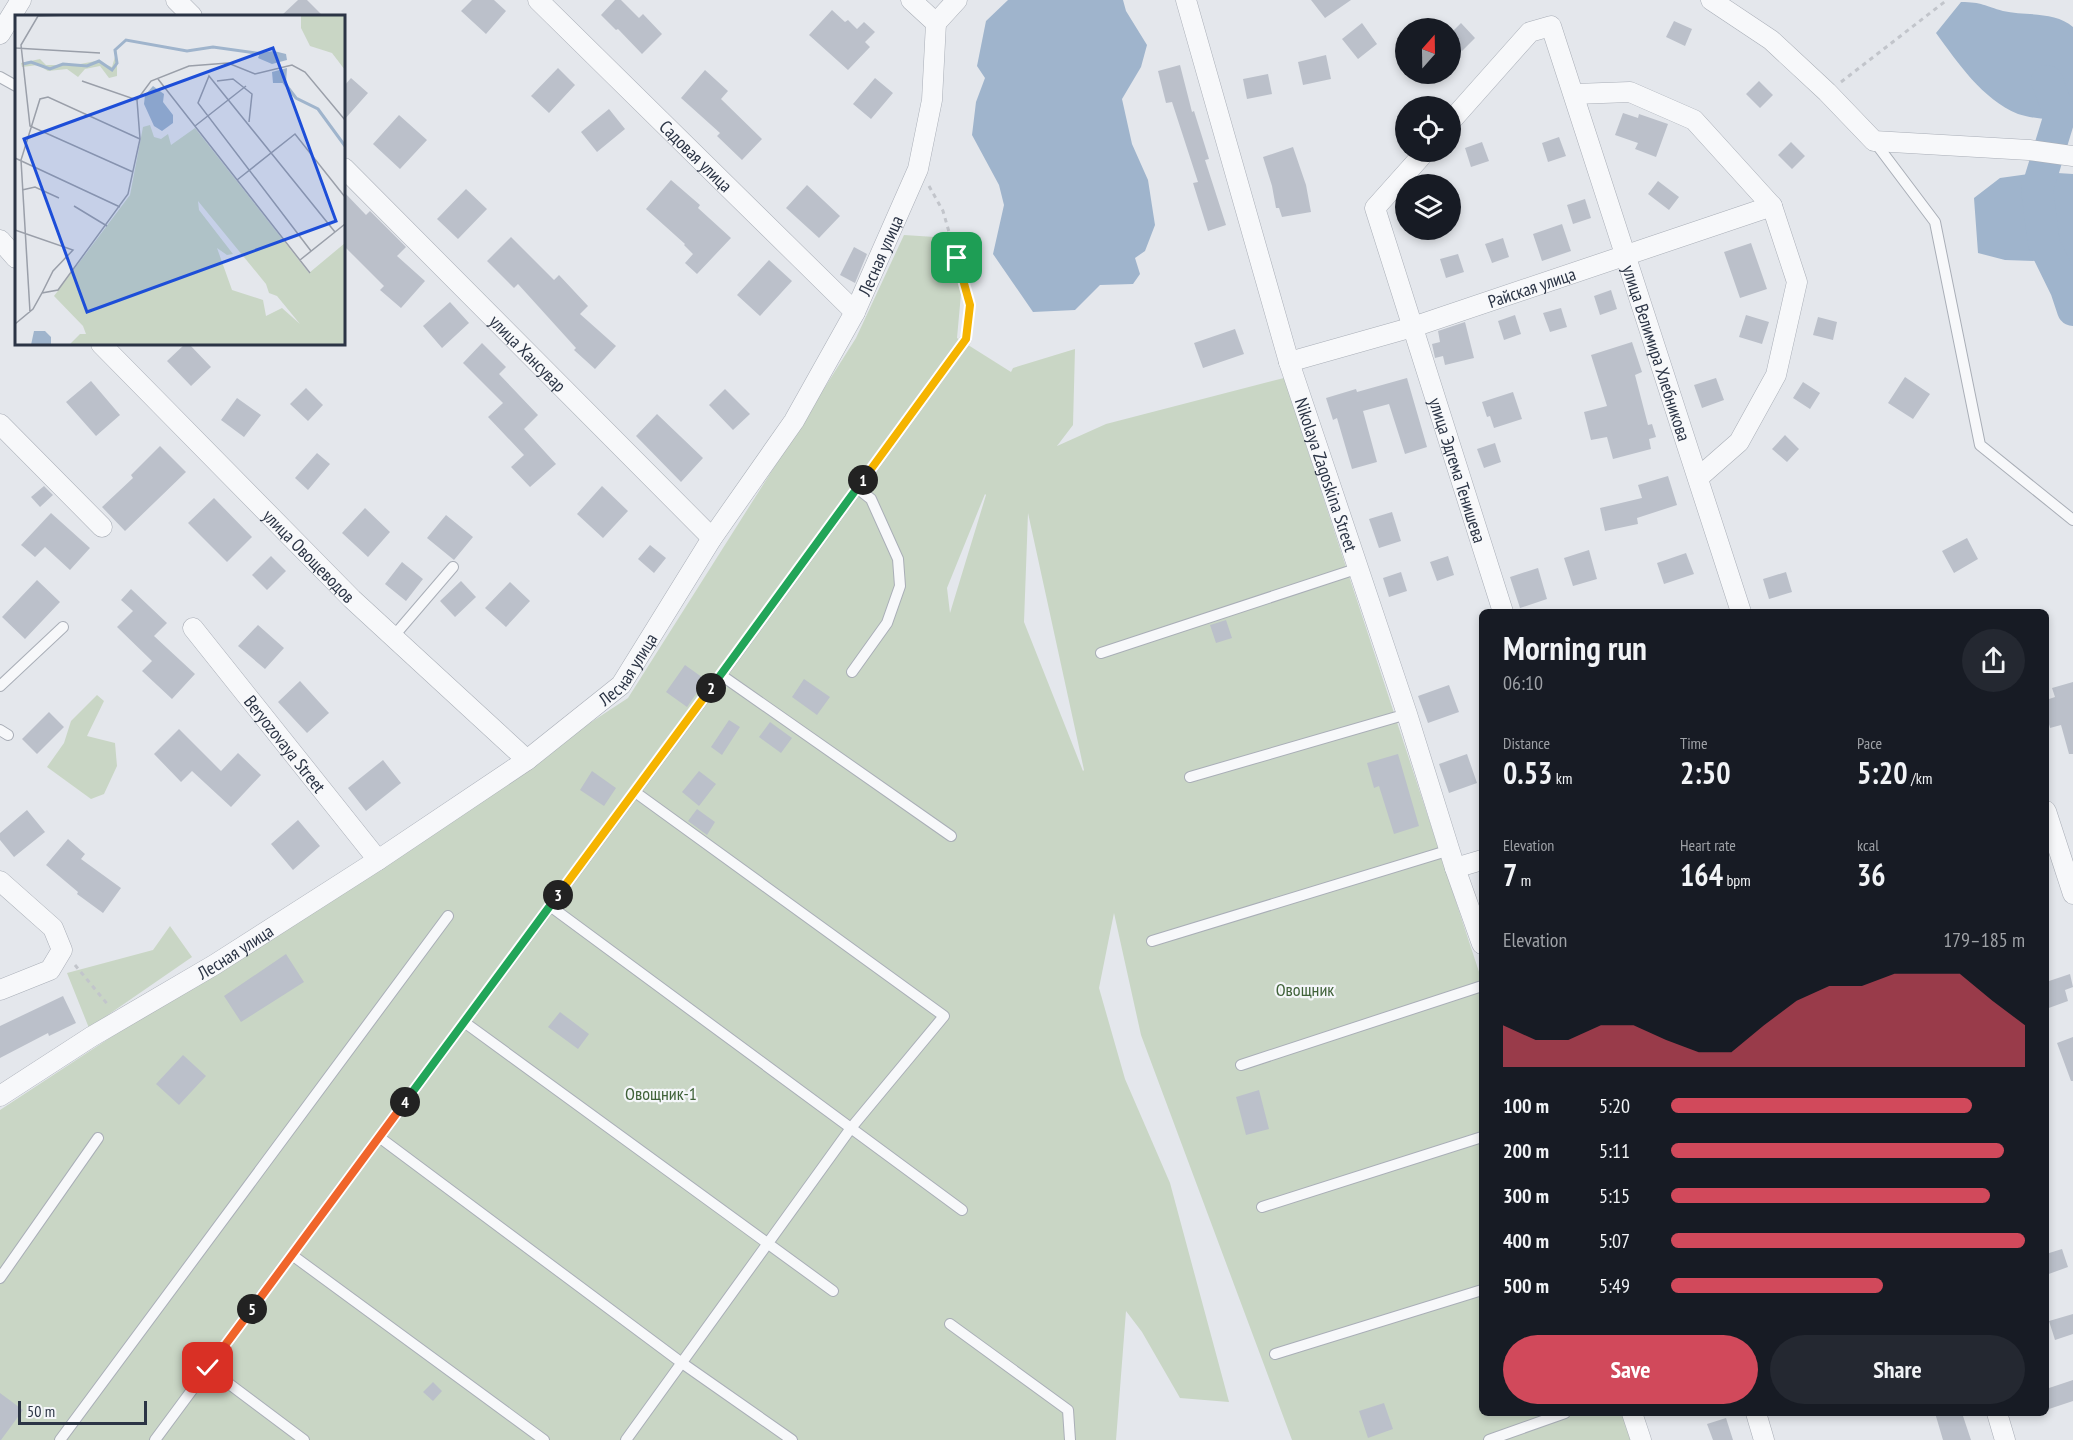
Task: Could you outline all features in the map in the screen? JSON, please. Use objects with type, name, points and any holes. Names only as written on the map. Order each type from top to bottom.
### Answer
[{"type":"street","points":[[0,34],[21,0]]},
{"type":"street","points":[[176,0],[191,15]]},
{"type":"street","name":"Садовая улица","points":[[538,0],[855,312]]},
{"type":"street","points":[[911,0],[936,22],[957,0]]},
{"type":"street","name":"Nikolaya Zagoskina Street","points":[[1186,0],[1289,362],[1479,936]]},
{"type":"street","points":[[1711,0],[1771,40],[1827,92],[1874,141],[2029,150],[2073,156]]},
{"type":"street","name":"Лесная улица","points":[[0,1096],[120,1019],[214,965],[378,860],[527,760],[621,685],[712,538],[794,421],[855,312],[918,170],[932,100],[936,22]]},
{"type":"street","name":"улица Велимира Хлебникова","points":[[1461,110],[1530,32],[1551,26],[1575,94],[1740,609]]},
{"type":"street","points":[[1575,94],[1630,92],[1694,120],[1772,206],[1797,282],[1776,375],[1739,442],[1698,478]]},
{"type":"street","name":"улица Эдгема Тенишева","points":[[1416,162],[1375,208],[1502,609]]},
{"type":"street","name":"улица Хансувар","points":[[345,169],[712,538]]},
{"type":"street","name":"Райская улица","points":[[1289,362],[1413,327],[1772,206]]},
{"type":"street","points":[[0,240],[15,257]]},
{"type":"street","name":"улица Овощеводов","points":[[102,345],[352,599],[527,760]]},
{"type":"street","points":[[0,424],[102,526]]},
{"type":"street","name":"Beryozovaya Street","points":[[194,628],[378,860]]},
{"type":"street","points":[[2049,820],[2073,894]]},
{"type":"street","points":[[1452,859],[1479,860]]},
{"type":"street","points":[[0,881],[53,928],[62,950],[50,970],[0,990]]},
{"type":"street","points":[[1633,1416],[1641,1440]]},
{"type":"street","points":[[1757,1416],[1764,1440]]},
{"type":"street","points":[[1998,1416],[2005,1440]]},
{"type":"lane","points":[[0,77],[15,85]]},
{"type":"lane","points":[[1874,141],[1935,222],[1980,445],[2073,520]]},
{"type":"lane","points":[[155,1440],[966,339]]},
{"type":"lane","points":[[852,672],[887,623],[900,586],[898,559],[871,499],[857,488]]},
{"type":"lane","points":[[393,637],[453,567]]},
{"type":"lane","points":[[1101,653],[1359,568]]},
{"type":"lane","points":[[0,686],[63,627]]},
{"type":"lane","points":[[720,675],[951,836]]},
{"type":"lane","points":[[1190,777],[1407,714]]},
{"type":"lane","points":[[626,1440],[851,1128],[944,1016],[634,792]]},
{"type":"lane","points":[[1152,941],[1452,859]]},
{"type":"lane","points":[[550,906],[962,1210]]},
{"type":"lane","points":[[60,1440],[448,916]]},
{"type":"lane","points":[[1241,1065],[1479,987]]},
{"type":"lane","points":[[464,1022],[833,1291]]},
{"type":"lane","points":[[379,1137],[682,1363],[792,1440]]},
{"type":"lane","points":[[0,1278],[98,1138]]},
{"type":"lane","points":[[1262,1207],[1479,1138]]},
{"type":"lane","points":[[292,1255],[544,1440]]},
{"type":"lane","points":[[1275,1353],[1479,1291]]},
{"type":"lane","points":[[950,1324],[1068,1410],[1070,1440]]},
{"type":"lane","points":[[208,1368],[304,1440]]},
{"type":"lane","points":[[1489,1440],[1557,1416]]},
{"type":"path","points":[[1827,92],[1947,0]]},
{"type":"path","points":[[918,170],[943,211],[970,305],[966,339]]},
{"type":"path","points":[[62,950],[120,1019]]},
{"type":"green space","name":"Овощник-1","points":[[904,235],[966,239],[957,338],[1011,372],[1013,368],[1075,349],[1073,425],[1057,446],[1106,424],[1284,378],[1479,972],[1479,1416],[1625,1416],[1633,1440],[1292,1440],[1141,1035],[1114,913],[1099,988],[1125,1079],[1170,1183],[1229,1402],[1180,1398],[1142,1332],[1126,1311],[1116,1440],[0,1440],[0,1110],[628,698],[856,338]],"holes":[[[986,495],[950,613],[947,588]],[[1028,513],[1084,770],[1024,622]]]},
{"type":"green space","points":[[97,695],[104,701],[87,736],[115,743],[117,766],[104,794],[91,799],[47,767],[64,743],[71,721]]},
{"type":"green space","points":[[170,926],[192,957],[89,1028],[67,973],[153,950]]},
{"type":"water","points":[[1008,0],[1123,0],[1126,11],[1147,45],[1141,67],[1122,99],[1132,144],[1148,180],[1155,225],[1145,251],[1135,258],[1140,274],[1133,284],[1100,285],[1075,310],[1033,312],[993,254],[1004,205],[999,185],[972,135],[976,102],[985,78],[977,66],[986,21]]},
{"type":"water","points":[[1961,2],[1979,4],[2003,11],[2058,18],[2073,27],[2073,123],[2018,114],[1982,90],[1936,33]]},
{"type":"water","points":[[2042,172],[2073,174],[2073,291],[2068,294],[2036,261],[2005,260],[1978,253],[1974,198],[2000,178]]},
{"type":"building","points":[[298,0],[307,0],[322,15],[282,15]]},
{"type":"building","points":[[472,0],[494,0],[506,11],[486,34],[461,11]]},
{"type":"building","points":[[615,0],[621,0],[639,18],[643,14],[662,34],[642,54],[601,15]]},
{"type":"building","points":[[1311,0],[1351,0],[1325,18]]},
{"type":"building","points":[[832,10],[857,29],[864,22],[875,32],[865,42],[870,47],[848,70],[809,35]]},
{"type":"building","points":[[1674,21],[1692,29],[1685,46],[1666,37]]},
{"type":"building","points":[[1362,23],[1377,44],[1358,59],[1342,39]]},
{"type":"building","points":[[1461,23],[1475,38],[1461,50]]},
{"type":"building","points":[[1326,55],[1331,79],[1303,85],[1298,62]]},
{"type":"building","points":[[1180,65],[1192,112],[1194,111],[1209,159],[1205,160],[1226,225],[1208,231],[1193,183],[1198,182],[1172,102],[1166,103],[1158,71]]},
{"type":"building","points":[[558,68],[575,85],[549,113],[531,96]]},
{"type":"building","points":[[705,70],[728,91],[721,99],[762,139],[742,160],[717,136],[720,133],[681,98]]},
{"type":"building","points":[[1268,74],[1272,94],[1247,99],[1243,79]]},
{"type":"building","points":[[351,78],[368,93],[345,119],[345,85]]},
{"type":"building","points":[[875,78],[893,93],[871,119],[853,104]]},
{"type":"building","points":[[1759,81],[1773,95],[1760,108],[1746,94]]},
{"type":"building","points":[[609,109],[625,129],[597,152],[581,132]]},
{"type":"building","points":[[1623,113],[1638,118],[1639,114],[1668,124],[1656,157],[1635,149],[1638,143],[1615,135]]},
{"type":"building","points":[[399,115],[427,140],[400,169],[373,144]]},
{"type":"building","points":[[1559,137],[1566,156],[1548,162],[1542,143]]},
{"type":"building","points":[[1482,142],[1489,161],[1471,167],[1465,148]]},
{"type":"building","points":[[1791,142],[1805,156],[1792,169],[1778,155]]},
{"type":"building","points":[[1293,147],[1306,185],[1311,212],[1282,217],[1279,208],[1276,208],[1263,157]]},
{"type":"building","points":[[671,180],[700,205],[698,208],[731,238],[697,274],[685,263],[693,254],[646,209]]},
{"type":"building","points":[[1658,181],[1679,197],[1669,210],[1648,194]]},
{"type":"building","points":[[807,185],[840,216],[819,238],[786,208]]},
{"type":"building","points":[[466,189],[487,209],[458,239],[437,219]]},
{"type":"building","points":[[345,193],[366,215],[370,211],[406,247],[397,256],[425,281],[401,308],[380,290],[384,286],[345,247]]},
{"type":"building","points":[[1585,199],[1591,218],[1573,224],[1567,205]]},
{"type":"building","points":[[1562,224],[1571,251],[1542,261],[1533,234]]},
{"type":"building","points":[[511,237],[554,280],[559,275],[588,306],[580,314],[616,346],[595,369],[574,350],[576,348],[518,284],[514,288],[487,261]]},
{"type":"building","points":[[1503,238],[1509,257],[1492,263],[1485,244]]},
{"type":"building","points":[[1751,243],[1767,289],[1740,298],[1724,252]]},
{"type":"building","points":[[854,247],[867,254],[855,283],[840,275]]},
{"type":"building","points":[[1458,254],[1464,272],[1446,278],[1440,259]]},
{"type":"building","points":[[769,260],[792,281],[760,316],[737,295]]},
{"type":"building","points":[[1611,290],[1617,309],[1600,315],[1594,296]]},
{"type":"building","points":[[450,302],[469,323],[442,348],[423,326]]},
{"type":"building","points":[[1561,308],[1567,327],[1550,332],[1543,313]]},
{"type":"building","points":[[1515,315],[1521,334],[1504,340],[1498,321]]},
{"type":"building","points":[[1746,315],[1769,322],[1762,344],[1739,337]]},
{"type":"building","points":[[1818,317],[1837,322],[1833,340],[1813,335]]},
{"type":"building","points":[[1465,322],[1474,358],[1445,365],[1443,356],[1435,358],[1432,344],[1440,342],[1438,331]]},
{"type":"building","points":[[1235,329],[1244,354],[1203,368],[1194,343]]},
{"type":"building","points":[[1632,342],[1642,372],[1635,375],[1648,425],[1652,424],[1656,437],[1649,439],[1651,449],[1613,459],[1607,437],[1591,440],[1584,412],[1607,406],[1591,355]]},
{"type":"building","points":[[482,343],[506,367],[499,374],[538,415],[524,429],[556,464],[530,487],[511,467],[524,455],[488,417],[503,403],[463,363]]},
{"type":"building","points":[[184,345],[190,345],[211,367],[191,386],[167,361]]},
{"type":"building","points":[[1905,377],[1930,394],[1913,419],[1888,403]]},
{"type":"building","points":[[1407,378],[1427,447],[1405,454],[1389,404],[1363,411],[1377,462],[1352,469],[1337,418],[1333,420],[1326,398]]},
{"type":"building","points":[[1716,378],[1724,400],[1702,408],[1694,385]]},
{"type":"building","points":[[91,381],[120,415],[96,436],[66,402]]},
{"type":"building","points":[[1803,382],[1820,393],[1810,409],[1793,398]]},
{"type":"building","points":[[306,388],[323,405],[308,421],[290,404]]},
{"type":"building","points":[[725,389],[750,414],[733,430],[709,405]]},
{"type":"building","points":[[1513,392],[1522,419],[1494,428],[1482,402]]},
{"type":"building","points":[[237,398],[261,415],[244,437],[221,420]]},
{"type":"building","points":[[657,414],[703,458],[681,482],[636,436]]},
{"type":"building","points":[[1785,435],[1799,449],[1787,462],[1772,449]]},
{"type":"building","points":[[1495,443],[1501,462],[1484,468],[1477,449]]},
{"type":"building","points":[[160,446],[186,472],[125,531],[102,507],[133,478],[131,475]]},
{"type":"building","points":[[317,453],[330,464],[308,490],[295,478]]},
{"type":"building","points":[[1668,476],[1677,505],[1637,518],[1638,524],[1605,531],[1600,508],[1642,498],[1638,485]]},
{"type":"building","points":[[44,486],[53,495],[40,507],[31,497]]},
{"type":"building","points":[[602,486],[628,511],[603,538],[577,514]]},
{"type":"building","points":[[214,498],[252,537],[227,562],[188,523]]},
{"type":"building","points":[[365,508],[390,532],[368,557],[342,533]]},
{"type":"building","points":[[1392,512],[1401,541],[1379,548],[1369,519]]},
{"type":"building","points":[[51,513],[90,548],[70,570],[45,547],[35,557],[21,545]]},
{"type":"building","points":[[446,515],[473,537],[454,560],[427,538]]},
{"type":"building","points":[[1967,538],[1978,559],[1954,573],[1942,551]]},
{"type":"building","points":[[650,545],[666,558],[654,573],[638,559]]},
{"type":"building","points":[[1589,550],[1597,579],[1573,586],[1564,558]]},
{"type":"building","points":[[1686,553],[1694,574],[1664,584],[1657,563]]},
{"type":"building","points":[[271,556],[286,571],[267,590],[252,575]]},
{"type":"building","points":[[1448,556],[1454,575],[1437,581],[1430,562]]},
{"type":"building","points":[[402,562],[423,579],[406,601],[385,584]]},
{"type":"building","points":[[1538,568],[1547,599],[1520,608],[1510,577]]},
{"type":"building","points":[[1401,572],[1407,591],[1389,597],[1383,578]]},
{"type":"building","points":[[1786,572],[1792,592],[1769,599],[1763,579]]},
{"type":"building","points":[[37,580],[60,602],[25,639],[2,617]]},
{"type":"building","points":[[461,581],[476,597],[455,617],[440,601]]},
{"type":"building","points":[[510,582],[530,601],[506,627],[485,608]]},
{"type":"building","points":[[131,589],[167,623],[154,636],[195,674],[172,699],[142,671],[152,661],[117,627],[133,611],[121,600]]},
{"type":"building","points":[[1226,620],[1232,638],[1216,643],[1210,625]]},
{"type":"building","points":[[258,625],[284,648],[265,669],[238,646]]},
{"type":"building","points":[[685,665],[706,680],[687,707],[666,692]]},
{"type":"building","points":[[804,679],[830,697],[817,715],[792,697]]},
{"type":"building","points":[[300,681],[329,713],[307,733],[278,702]]},
{"type":"building","points":[[2073,682],[2073,754],[2069,754],[2061,725],[2050,728],[2049,699],[2055,697],[2052,688]]},
{"type":"building","points":[[1449,685],[1459,712],[1428,723],[1418,696]]},
{"type":"building","points":[[49,712],[64,727],[37,754],[22,739]]},
{"type":"building","points":[[729,720],[740,727],[722,755],[711,747]]},
{"type":"building","points":[[770,722],[792,738],[781,753],[759,737]]},
{"type":"building","points":[[179,729],[221,771],[238,753],[261,775],[231,807],[192,771],[181,782],[154,754]]},
{"type":"building","points":[[1398,754],[1419,826],[1394,834],[1379,786],[1374,788],[1367,763]]},
{"type":"building","points":[[1467,754],[1477,783],[1449,793],[1439,764]]},
{"type":"building","points":[[383,760],[401,783],[366,811],[348,788]]},
{"type":"building","points":[[592,771],[616,788],[604,806],[580,790]]},
{"type":"building","points":[[699,771],[716,784],[699,806],[682,792]]},
{"type":"building","points":[[697,809],[715,822],[707,835],[688,821]]},
{"type":"building","points":[[27,810],[45,832],[14,857],[0,840],[0,833]]},
{"type":"building","points":[[298,820],[320,846],[293,870],[271,844]]},
{"type":"building","points":[[68,839],[85,854],[81,859],[121,888],[103,913],[77,894],[78,892],[46,865]]},
{"type":"building","points":[[286,954],[304,982],[241,1022],[224,996]]},
{"type":"building","points":[[2070,974],[2073,987],[2065,990],[2068,1001],[2049,1008],[2049,981]]},
{"type":"building","points":[[63,996],[76,1023],[49,1036],[48,1033],[0,1058],[0,1026]]},
{"type":"building","points":[[560,1012],[589,1034],[578,1049],[548,1027]]},
{"type":"building","points":[[2073,1037],[2073,1081],[2071,1081],[2057,1043]]},
{"type":"building","points":[[183,1055],[206,1076],[179,1105],[156,1084]]},
{"type":"building","points":[[1259,1090],[1269,1129],[1246,1135],[1236,1097]]},
{"type":"building","points":[[2062,1249],[2068,1267],[2049,1274],[2049,1253]]},
{"type":"building","points":[[2073,1314],[2073,1334],[2055,1340],[2049,1321]]},
{"type":"building","points":[[2073,1380],[2073,1401],[2049,1409],[2049,1388]]},
{"type":"building","points":[[433,1382],[442,1391],[433,1401],[423,1392]]},
{"type":"building","points":[[0,1393],[23,1410],[1,1440],[0,1440]]},
{"type":"building","points":[[1384,1403],[1393,1429],[1368,1438],[1359,1411]]},
{"type":"building","points":[[1936,1416],[1963,1416],[1971,1440],[1943,1440]]},
{"type":"building","points":[[1726,1418],[1733,1440],[1713,1440],[1707,1424]]},
{"type":"waterway","points":[[2047,81],[2060,115],[2037,190],[2044,244],[2066,289],[2073,310]]},
{"type":"route","points":[[208,1368],[966,339],[970,305],[957,258]]},
{"type":"park label","name":"Овощник","points":[[1305,989]]}]
